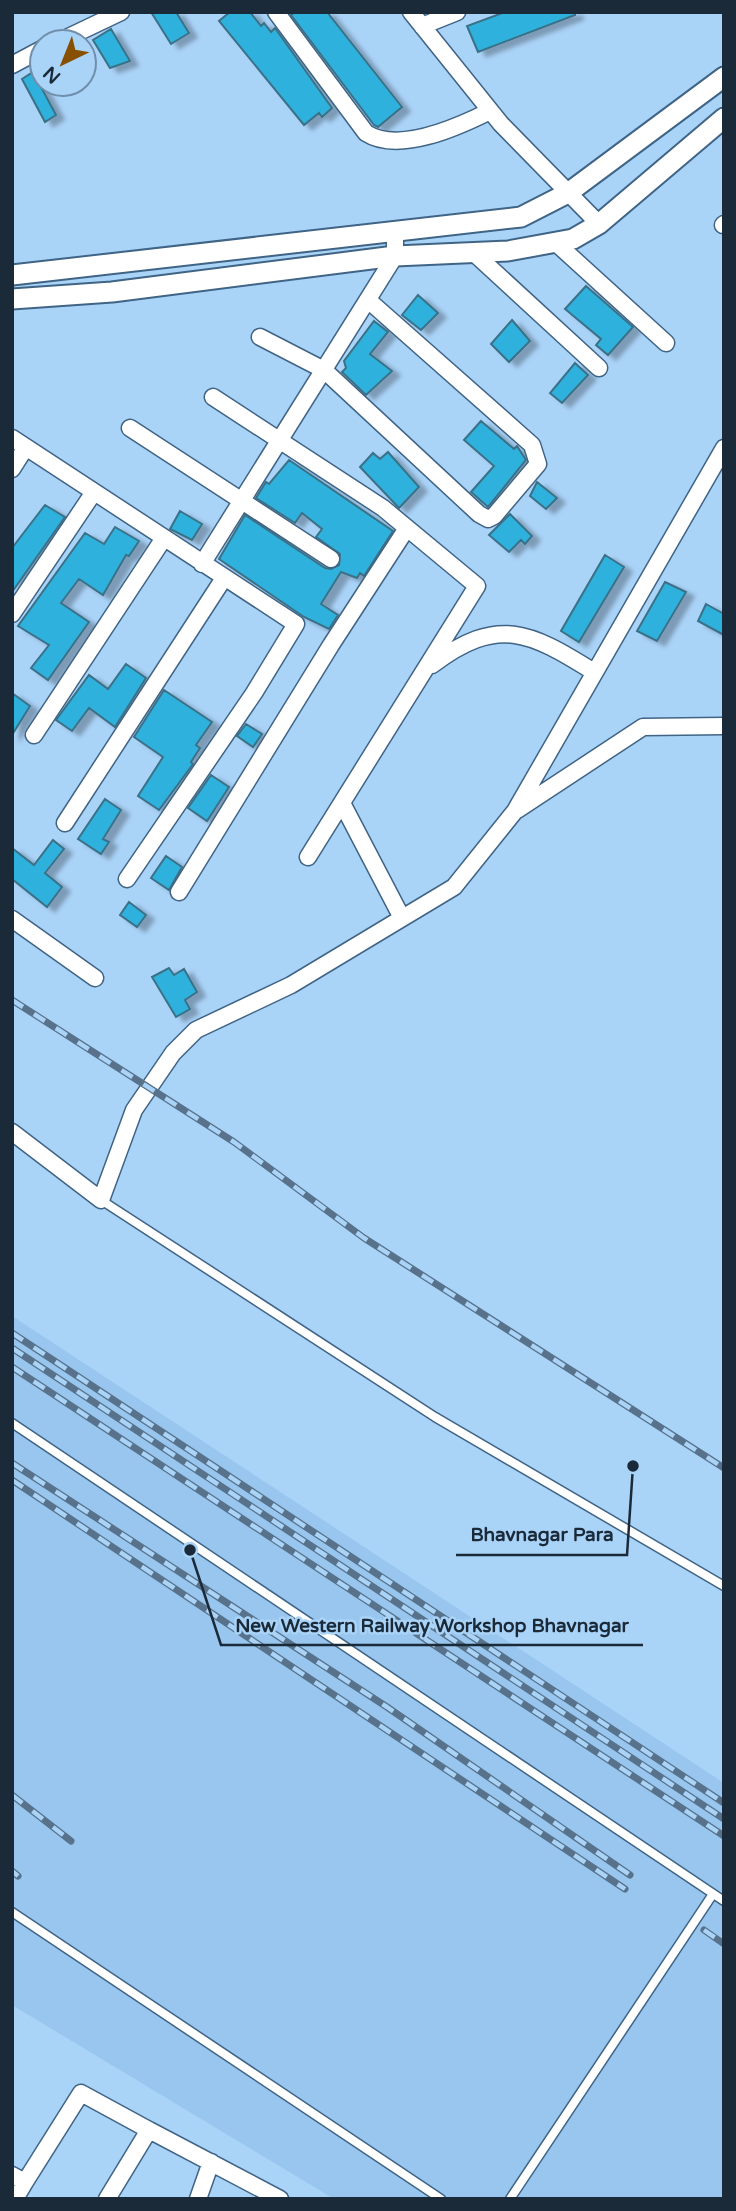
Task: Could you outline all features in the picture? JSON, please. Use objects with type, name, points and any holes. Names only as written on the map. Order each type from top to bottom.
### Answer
[{"type":"street","points":[[87,28],[121,12]]},
{"type":"street","points":[[276,12],[366,133],[379,141],[419,137],[468,122],[490,111]]},
{"type":"street","points":[[411,12],[501,124],[542,170],[599,223]]},
{"type":"street","points":[[422,26],[457,12]]},
{"type":"street","points":[[12,65],[28,56]]},
{"type":"street","points":[[12,275],[521,217],[568,193],[724,77]]},
{"type":"street","points":[[12,299],[112,292],[395,256],[508,251],[573,239],[599,223],[724,118]]},
{"type":"street","points":[[202,564],[395,256],[395,233]]},
{"type":"street","points":[[555,242],[666,343]]},
{"type":"street","points":[[474,253],[599,369]]},
{"type":"street","points":[[260,337],[324,370],[479,514],[488,519],[494,516],[538,464],[532,445],[368,300]]},
{"type":"street","points":[[213,397],[383,508],[477,586],[308,857]]},
{"type":"street","points":[[130,428],[331,559]]},
{"type":"street","points":[[12,438],[296,624],[254,693],[127,880]]},
{"type":"street","points":[[12,469],[26,447]]},
{"type":"street","points":[[12,1132],[100,1200],[134,1110],[173,1053],[196,1030],[291,985],[454,887],[515,811],[594,672],[718,471],[724,448]]},
{"type":"street","points":[[12,614],[94,492]]},
{"type":"street","points":[[179,892],[331,645],[407,528]]},
{"type":"street","points":[[34,735],[164,538]]},
{"type":"street","points":[[65,823],[224,578]]},
{"type":"street","points":[[423,672],[459,645],[480,637],[503,633],[545,642],[594,672]]},
{"type":"street","points":[[515,811],[643,727],[724,726]]},
{"type":"street","points":[[342,803],[402,918]]},
{"type":"street","points":[[12,919],[95,978]]},
{"type":"street","points":[[15,2199],[19,2179],[81,2093],[280,2199]]},
{"type":"street","points":[[107,2199],[149,2130]]},
{"type":"street","points":[[198,2199],[211,2162]]},
{"type":"lane","points":[[100,1200],[435,1417],[724,1586]]},
{"type":"lane","points":[[12,1423],[724,1901]]},
{"type":"lane","points":[[510,2199],[713,1894]]},
{"type":"lane","points":[[12,1912],[440,2199]]},
{"type":"shaded area","points":[[12,1316],[724,1783],[724,2199],[334,2199],[12,2005]]},
{"type":"building","points":[[151,12],[176,12],[189,33],[171,44]]},
{"type":"building","points":[[230,12],[250,12],[261,26],[264,23],[271,32],[275,28],[332,108],[322,117],[319,113],[304,125],[219,21]]},
{"type":"building","points":[[295,12],[327,12],[402,107],[378,127],[374,125],[291,15]]},
{"type":"building","points":[[505,12],[575,12],[575,15],[478,52],[467,26]]},
{"type":"building","points":[[111,29],[130,61],[110,68],[98,48],[98,37]]},
{"type":"building","points":[[28,75],[28,90],[22,79]]},
{"type":"building","points":[[32,98],[47,98],[56,115],[45,122]]},
{"type":"building","points":[[586,286],[633,327],[608,355],[596,345],[601,339],[565,309]]},
{"type":"building","points":[[418,295],[438,313],[421,330],[402,315]]},
{"type":"building","points":[[512,320],[530,341],[509,362],[491,344]]},
{"type":"building","points":[[374,321],[388,332],[370,354],[392,371],[366,395],[342,372],[346,368],[344,361]]},
{"type":"building","points":[[575,363],[588,375],[562,403],[550,393]]},
{"type":"building","points":[[481,421],[514,449],[517,446],[526,460],[488,507],[471,492],[494,466],[464,440]]},
{"type":"building","points":[[388,452],[419,487],[399,508],[360,467],[373,453],[380,459]]},
{"type":"building","points":[[289,460],[393,531],[364,576],[360,573],[357,578],[341,572],[321,604],[338,615],[329,629],[304,617],[219,559],[245,515],[325,568],[331,569],[339,565],[340,554],[316,537],[322,529],[302,513],[295,523],[256,498],[266,482],[269,484]]},
{"type":"building","points":[[537,482],[557,498],[546,509],[530,496]]},
{"type":"building","points":[[45,505],[65,517],[12,592],[12,548]]},
{"type":"building","points":[[180,511],[202,524],[192,540],[170,529]]},
{"type":"building","points":[[510,514],[532,536],[525,544],[521,540],[509,552],[489,535]]},
{"type":"building","points":[[115,527],[139,541],[129,556],[126,555],[103,595],[79,579],[61,603],[89,622],[48,680],[31,668],[49,645],[18,626],[85,533],[104,544]]},
{"type":"building","points":[[605,555],[624,567],[579,642],[561,631]]},
{"type":"building","points":[[665,582],[686,592],[657,641],[637,631]]},
{"type":"building","points":[[706,604],[724,614],[724,635],[698,621]]},
{"type":"building","points":[[126,664],[146,678],[115,727],[89,708],[72,731],[56,720],[89,675],[108,689]]},
{"type":"building","points":[[164,690],[212,722],[196,745],[200,748],[191,762],[193,764],[159,810],[138,796],[163,757],[134,737]]},
{"type":"building","points":[[12,693],[30,706],[12,735]]},
{"type":"building","points":[[246,724],[262,734],[253,747],[237,736]]},
{"type":"building","points":[[211,775],[229,787],[207,821],[188,808]]},
{"type":"building","points":[[105,799],[121,810],[103,839],[109,842],[101,854],[78,839]]},
{"type":"building","points":[[53,840],[64,849],[45,873],[62,887],[47,907],[12,879],[12,848],[34,865]]},
{"type":"building","points":[[166,856],[182,867],[169,890],[151,878]]},
{"type":"building","points":[[129,902],[146,915],[137,927],[120,915]]},
{"type":"building","points":[[169,968],[174,975],[184,969],[197,992],[185,1000],[190,1009],[176,1017],[152,977]]},
{"type":"railway","points":[[12,1000],[234,1142],[364,1238],[724,1468]]},
{"type":"railway","points":[[12,1333],[724,1803]]},
{"type":"railway","points":[[12,1348],[724,1819]]},
{"type":"railway","points":[[12,1367],[724,1836]]},
{"type":"railway","points":[[12,1463],[387,1707],[630,1875]]},
{"type":"railway","points":[[12,1480],[625,1889]]},
{"type":"railway","points":[[12,1795],[71,1841]]},
{"type":"railway","points":[[12,1871],[18,1876]]},
{"type":"railway","points":[[704,1930],[724,1944]]},
{"type":"place","name":"Bhavnagar Para","points":[[633,1466]]},
{"type":"place","name":"New Western Railway Workshop Bhavnagar","points":[[190,1550]]}]
